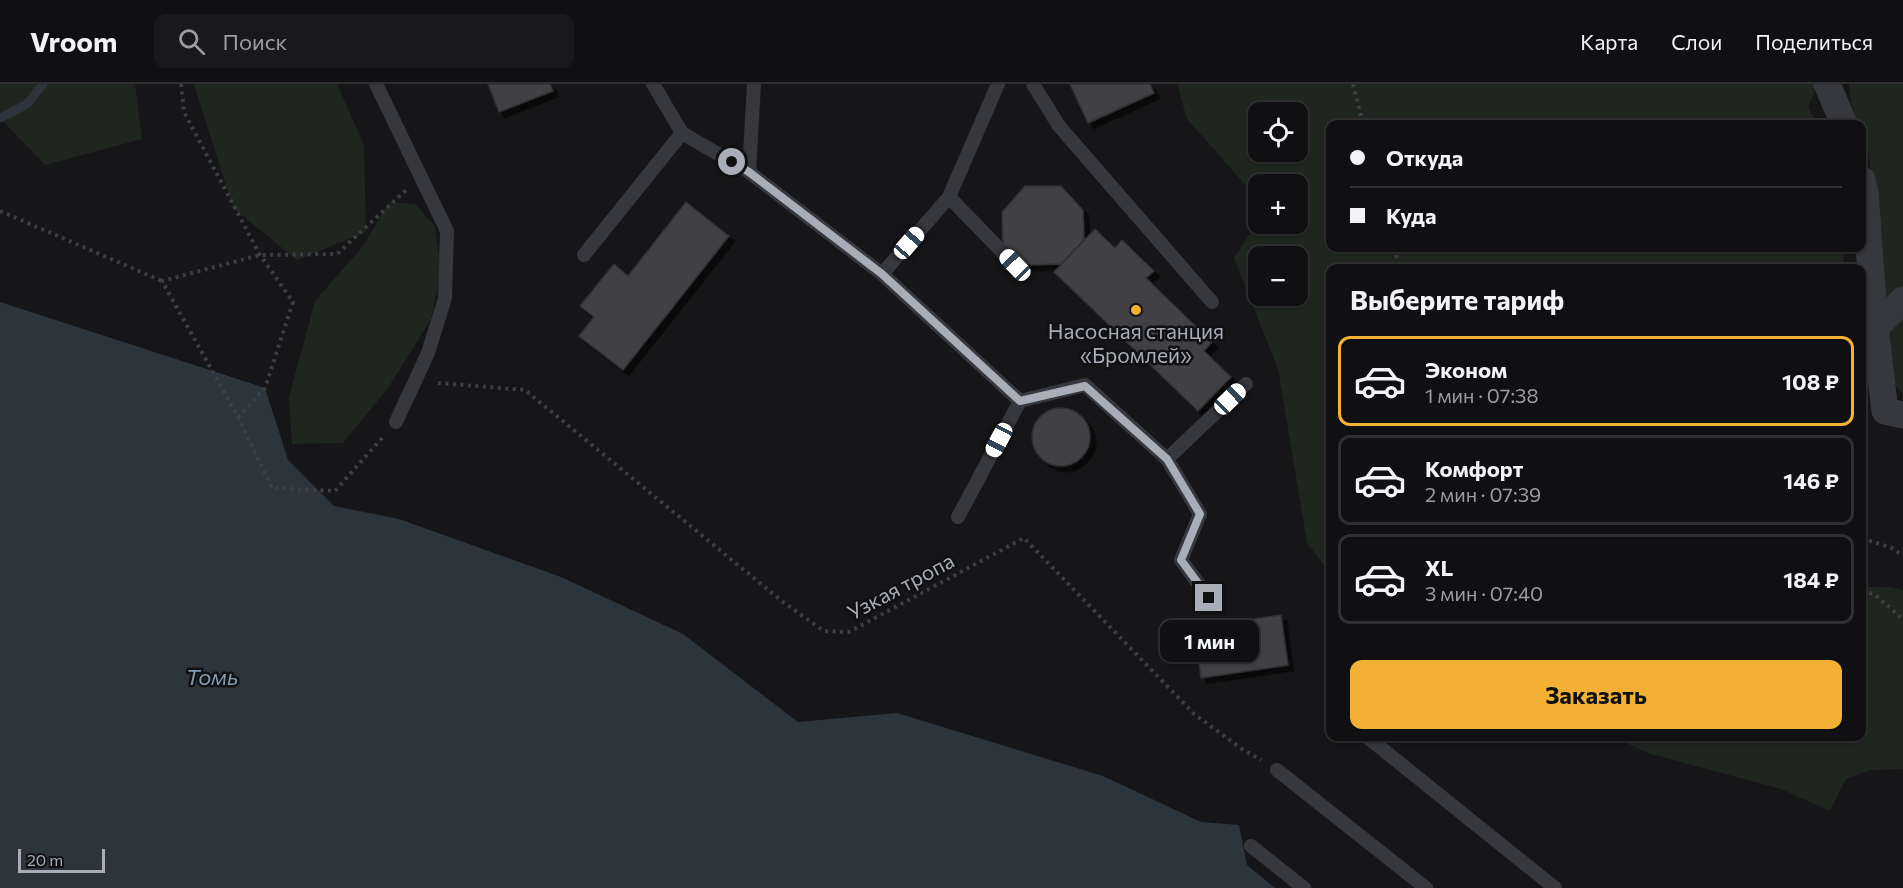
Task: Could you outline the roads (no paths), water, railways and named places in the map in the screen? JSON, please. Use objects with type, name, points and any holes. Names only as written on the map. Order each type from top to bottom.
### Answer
[{"type":"street","points":[[1827,84],[1842,120]]},
{"type":"street","points":[[1866,206],[1875,328],[1894,413]]},
{"type":"street","points":[[1875,328],[1903,300]]},
{"type":"lane","points":[[376,84],[447,231],[445,298],[428,353],[396,422]]},
{"type":"lane","points":[[653,84],[682,133],[749,172],[882,274],[1020,401]]},
{"type":"lane","points":[[749,172],[754,84]]},
{"type":"lane","points":[[882,274],[949,197],[998,84]]},
{"type":"lane","points":[[1033,84],[1059,126],[1212,302]]},
{"type":"lane","points":[[584,255],[682,133]]},
{"type":"lane","points":[[949,197],[1015,265]]},
{"type":"lane","points":[[1167,459],[1246,384]]},
{"type":"lane","points":[[958,518],[1020,401],[1085,386],[1167,459],[1200,514],[1181,560],[1209,598]]},
{"type":"lane","points":[[1372,741],[1555,888]]},
{"type":"lane","points":[[1277,770],[1426,888]]},
{"type":"lane","points":[[1251,846],[1304,888]]},
{"type":"water","name":"Томь","points":[[0,302],[265,388],[288,460],[334,506],[399,519],[561,577],[683,634],[798,722],[897,713],[1103,776],[1201,822],[1239,825],[1247,865],[1275,888],[0,888]]},
{"type":"waterway","points":[[0,118],[27,104],[43,84]]},
{"type":"place","name":"Насосная станция «Бромлей»","points":[[1136,310]]}]
